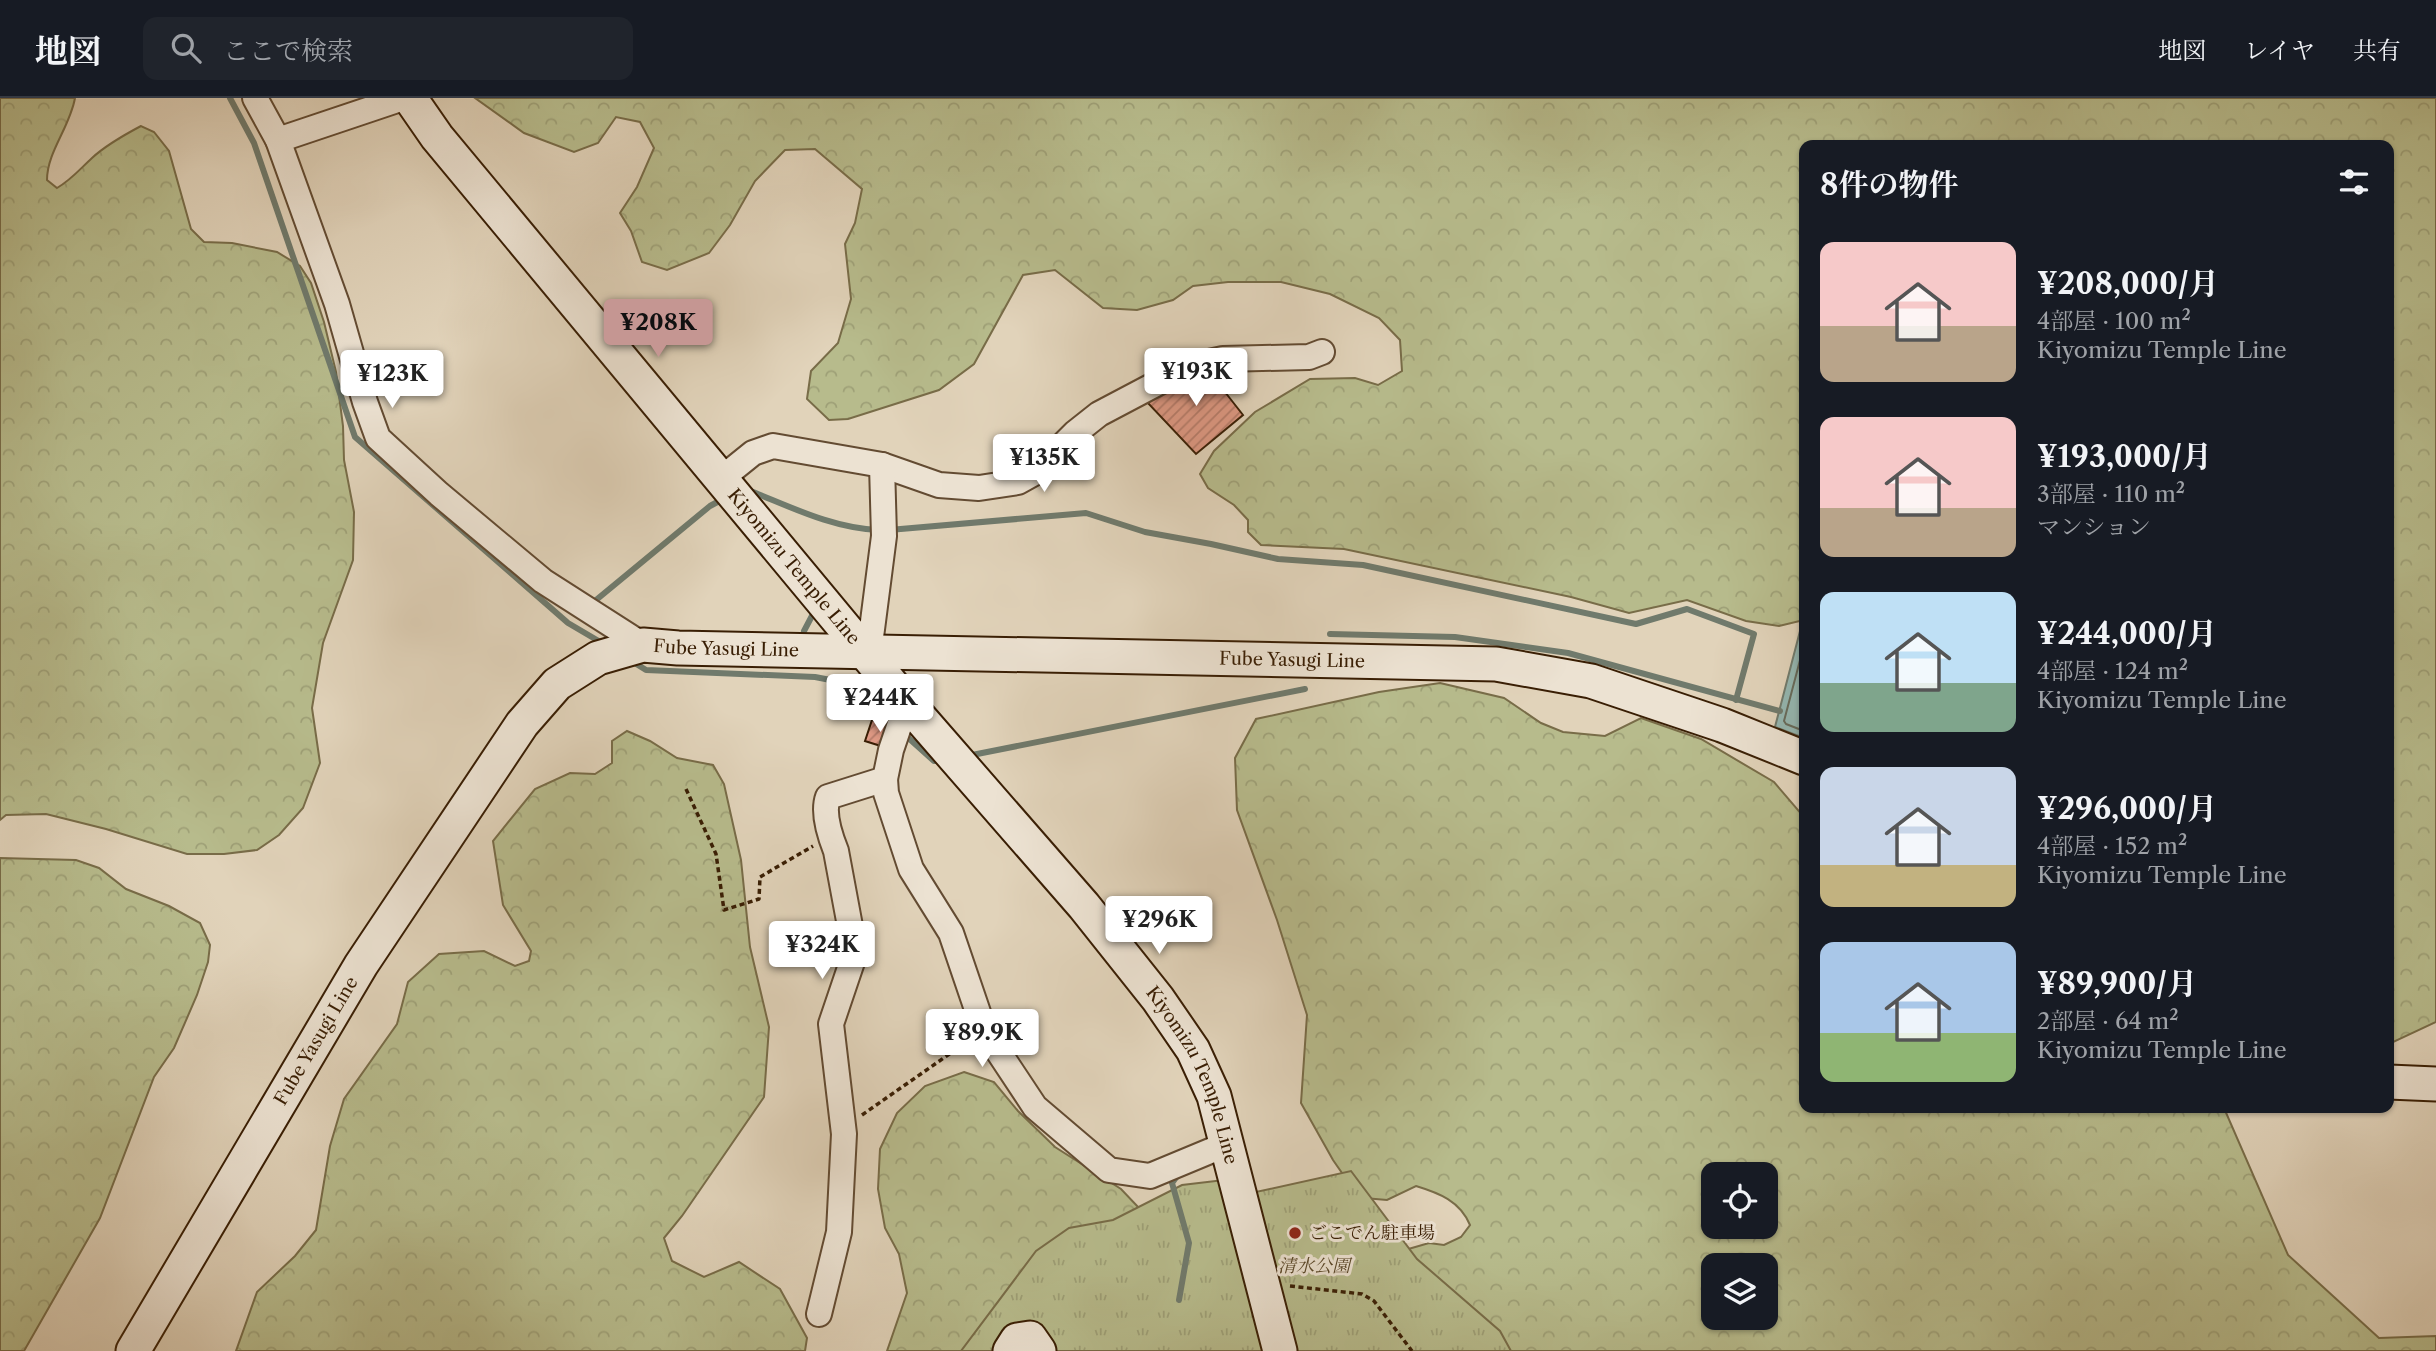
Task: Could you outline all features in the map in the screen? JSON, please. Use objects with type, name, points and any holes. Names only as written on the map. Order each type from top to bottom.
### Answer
[{"type":"main road","name":"Kiyomizu Temple Line","points":[[410,98],[437,137],[907,703],[1084,905],[1158,999],[1193,1050],[1214,1096],[1280,1351]]},
{"type":"main road","name":"Fube Yasugi Line","points":[[133,1351],[361,965],[522,724],[556,684],[598,659],[643,645],[678,648],[1496,664],[1591,681],[1722,724],[1799,756]]},
{"type":"main road","points":[[2394,1082],[2436,1084]]},
{"type":"main road","points":[[1010,1351],[1017,1340],[1030,1338],[1039,1351]]},
{"type":"street","points":[[255,98],[278,140],[337,304],[377,438],[543,581],[643,645]]},
{"type":"street","points":[[278,140],[403,98]]},
{"type":"street","points":[[722,478],[753,453],[773,446],[882,465],[939,485],[979,488],[1018,482],[1044,466],[1086,423],[1190,366],[1223,359],[1309,357],[1322,352]]},
{"type":"street","points":[[864,651],[871,637],[884,536],[882,465]]},
{"type":"street","points":[[907,703],[891,750],[885,779],[886,793],[912,869],[951,933],[984,1030],[1035,1107],[1109,1170],[1150,1176],[1227,1144]]},
{"type":"street","points":[[819,1314],[839,1232],[844,1127],[831,1024],[855,953],[836,852],[830,837],[826,803],[828,797],[885,779]]},
{"type":"path","points":[[686,789],[716,854],[724,910],[759,899],[760,877],[830,837]]},
{"type":"path","points":[[844,1127],[984,1030]]},
{"type":"path","points":[[1264,1283],[1362,1293],[1374,1301],[1412,1351]]},
{"type":"green space","points":[[0,98],[75,98],[48,170],[47,180],[57,188],[97,153],[141,126],[154,132],[169,151],[191,229],[204,242],[232,243],[277,252],[300,266],[311,283],[336,372],[344,460],[354,512],[353,560],[323,643],[312,708],[320,763],[303,808],[279,835],[257,850],[224,854],[187,854],[46,814],[6,815],[0,820]]},
{"type":"green space","points":[[475,98],[2436,98],[2436,1022],[2394,1042],[2394,140],[1799,140],[1799,621],[1779,626],[1746,621],[1687,600],[1629,613],[1571,597],[1344,549],[1261,545],[1248,532],[1248,520],[1234,505],[1208,488],[1200,474],[1214,451],[1255,412],[1310,379],[1355,378],[1378,385],[1402,371],[1400,340],[1379,318],[1330,294],[1281,282],[1228,282],[1193,286],[1173,300],[1137,310],[1103,308],[1055,270],[1023,275],[974,364],[939,390],[848,419],[829,420],[807,399],[811,371],[838,343],[851,299],[845,244],[855,223],[862,189],[815,149],[785,150],[755,181],[730,225],[709,253],[667,270],[642,262],[631,231],[620,213],[637,187],[654,148],[640,122],[616,117],[598,143],[574,152],[524,133]]},
{"type":"green space","points":[[1440,683],[1504,698],[1541,723],[1563,732],[1605,736],[1641,718],[1701,739],[1774,782],[1799,811],[1799,1113],[2226,1113],[2288,1255],[2379,1338],[2436,1336],[2436,1351],[1424,1351],[1398,1252],[1429,1243],[1444,1245],[1461,1237],[1470,1225],[1455,1204],[1441,1195],[1416,1186],[1387,1200],[1364,1198],[1349,1183],[1333,1160],[1301,1103],[1307,1015],[1277,920],[1237,810],[1235,758],[1256,719],[1379,692]]},
{"type":"green space","points":[[627,731],[650,741],[677,758],[713,765],[724,784],[741,860],[750,947],[769,1027],[764,1097],[664,1238],[672,1261],[704,1277],[739,1262],[780,1289],[807,1338],[805,1351],[236,1351],[257,1292],[295,1256],[316,1230],[330,1146],[344,1099],[397,1024],[408,982],[439,954],[484,951],[515,966],[529,961],[531,951],[503,905],[493,841],[535,789],[570,773],[595,774],[612,763],[612,741]]},
{"type":"green space","points":[[0,858],[76,860],[99,868],[126,889],[169,906],[200,923],[210,945],[208,962],[197,995],[174,1048],[154,1077],[100,1218],[24,1351],[0,1351]]},
{"type":"green space","points":[[964,1072],[994,1082],[1018,1111],[1055,1147],[1121,1189],[1158,1228],[1156,1351],[887,1351],[907,1293],[899,1254],[885,1228],[878,1189],[880,1149],[897,1113],[925,1086]]},
{"type":"green space","name":"清水公園","points":[[1351,1171],[1417,1259],[1500,1331],[1511,1351],[961,1351],[1036,1251],[1069,1228],[1113,1220],[1182,1185],[1224,1180],[1247,1194]]},
{"type":"water","points":[[1799,635],[1799,736],[1775,727]]},
{"type":"building","points":[[1203,364],[1243,415],[1196,454],[1146,401]]},
{"type":"building","points":[[872,720],[894,726],[887,748],[865,741]]},
{"type":"waterway","points":[[230,98],[254,143],[355,437],[568,623],[602,643]]},
{"type":"waterway","points":[[748,490],[828,521],[878,530]]},
{"type":"waterway","points":[[590,605],[710,506],[723,499]]},
{"type":"waterway","points":[[889,530],[1086,513],[1145,532],[1278,559],[1363,565],[1636,624],[1687,609],[1754,634],[1736,700]]},
{"type":"waterway","points":[[804,631],[814,612]]},
{"type":"waterway","points":[[1330,634],[1455,637],[1568,653],[1780,711]]},
{"type":"waterway","points":[[630,660],[646,670],[815,677],[846,683],[893,725]]},
{"type":"waterway","points":[[967,756],[1305,689]]},
{"type":"waterway","points":[[904,734],[934,761],[942,760]]},
{"type":"waterway","points":[[1178,1175],[1172,1183],[1189,1243],[1179,1300]]},
{"type":"place","name":"ごこでん駐車場","points":[[1295,1233]]}]
